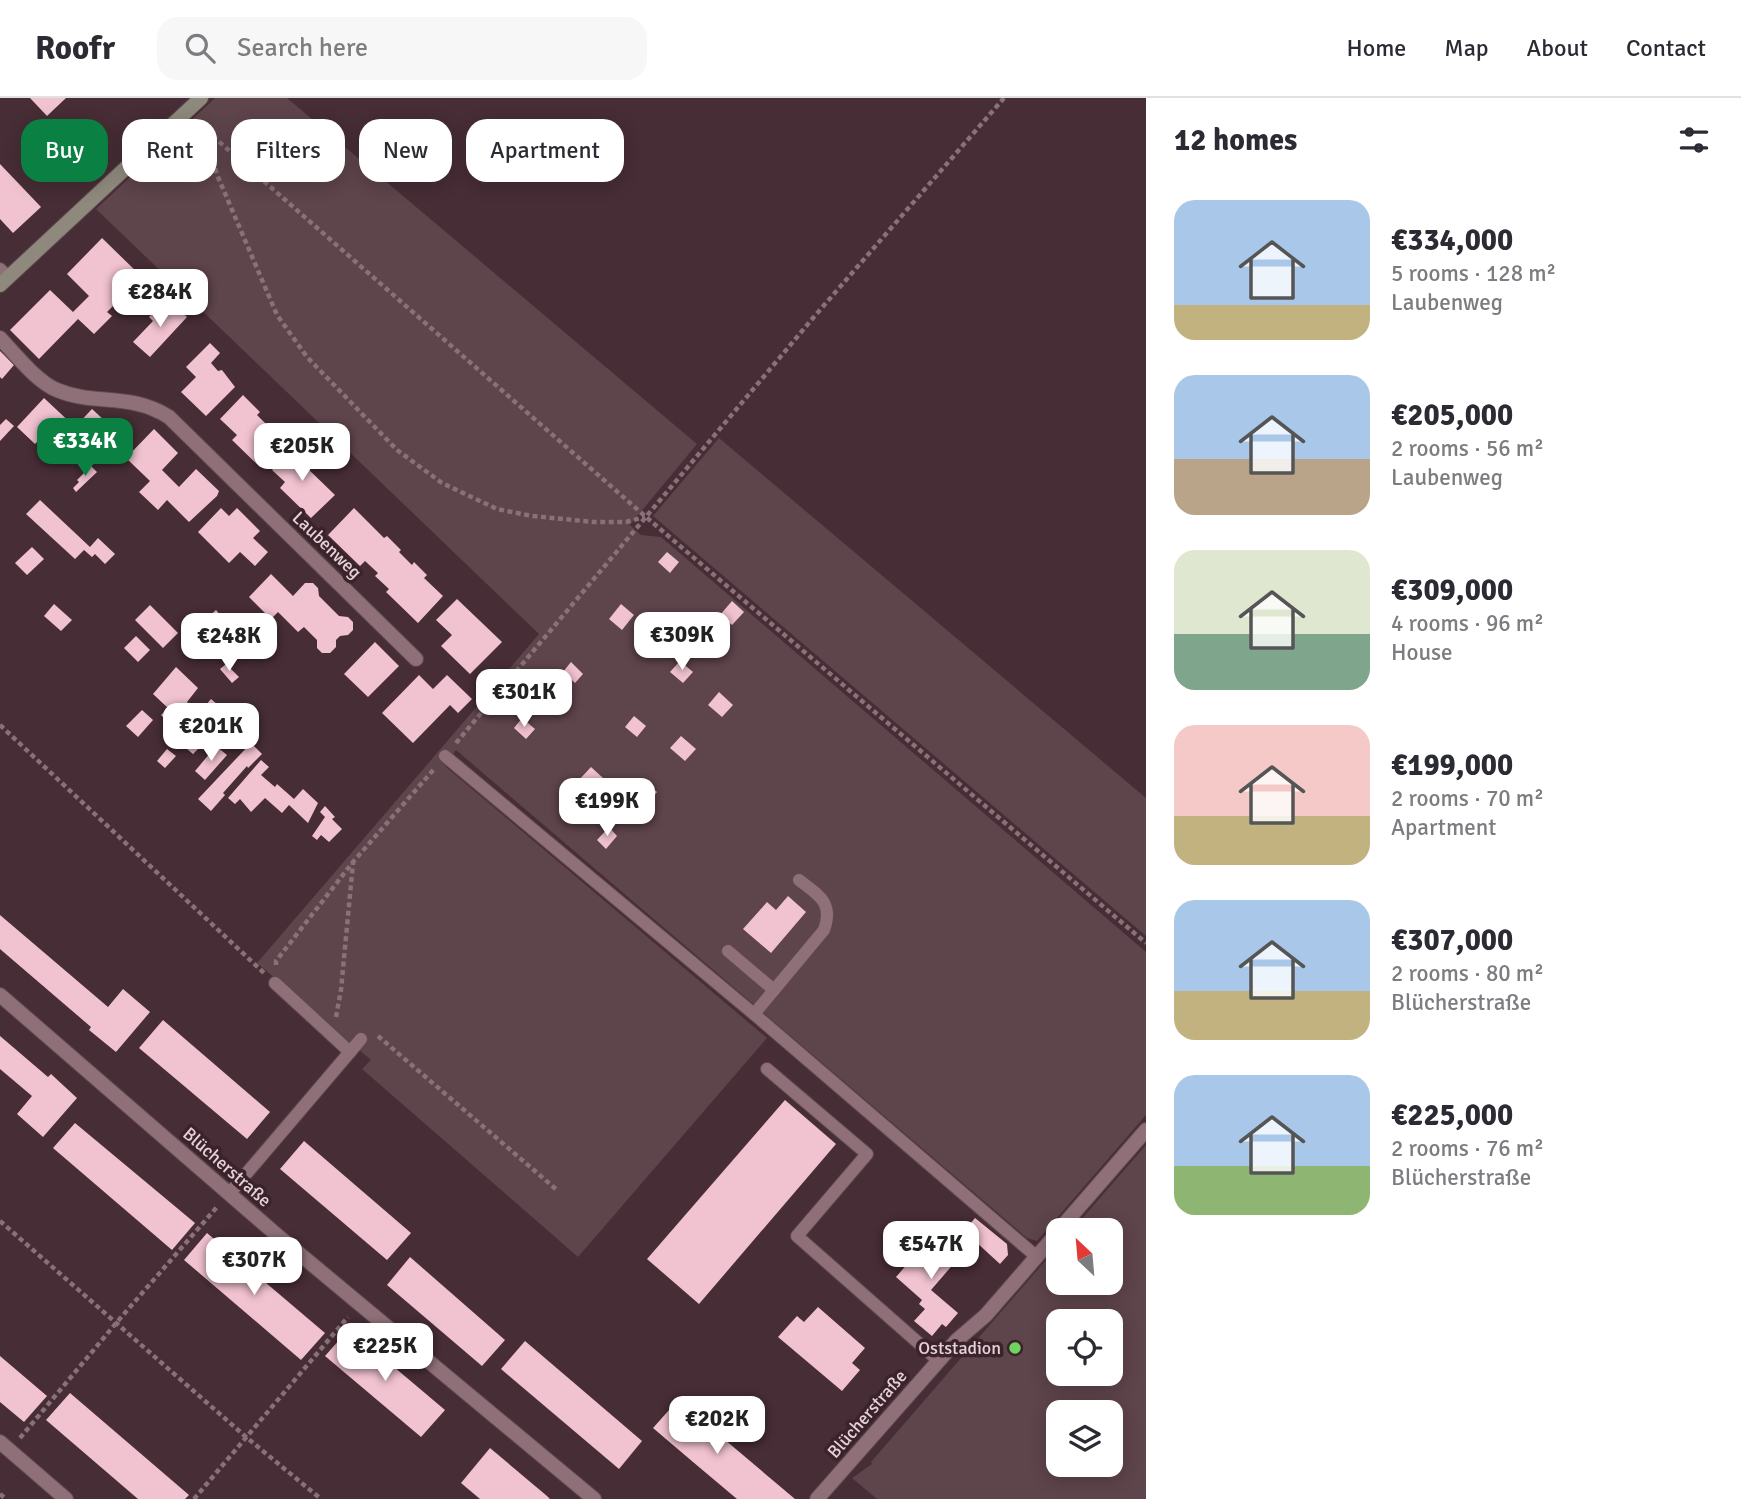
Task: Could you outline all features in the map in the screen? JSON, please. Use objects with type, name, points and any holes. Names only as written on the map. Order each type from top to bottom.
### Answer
[{"type":"street","points":[[3,277],[201,98]]},
{"type":"street","name":"Laubenweg","points":[[0,338],[44,382],[56,390],[143,403],[169,417],[416,659]]},
{"type":"street","name":"Blücherstraße","points":[[0,995],[229,1194],[594,1499]]},
{"type":"street","name":"Blücherstraße","points":[[1070,1218],[1146,1130]]},
{"type":"street","name":"Blücherstraße","points":[[817,1499],[957,1340],[986,1315],[1046,1246]]},
{"type":"street","points":[[5,1446],[66,1499]]},
{"type":"lane","points":[[445,756],[754,1014],[1037,1256]]},
{"type":"lane","points":[[754,1014],[824,930],[829,917],[826,904],[799,880]]},
{"type":"lane","points":[[728,951],[774,990]]},
{"type":"lane","points":[[275,983],[349,1052]]},
{"type":"lane","points":[[229,1194],[361,1039]]},
{"type":"lane","points":[[767,1069],[866,1154],[797,1236],[939,1361]]},
{"type":"path","points":[[275,983],[276,961],[353,862],[1003,98]]},
{"type":"path","points":[[186,113],[193,119]]},
{"type":"path","points":[[217,140],[646,517],[1146,943]]},
{"type":"path","points":[[217,174],[277,316],[307,357],[397,450],[442,483],[497,509],[531,516],[594,522],[626,522],[646,517]]},
{"type":"path","points":[[0,725],[275,983]]},
{"type":"path","points":[[332,1035],[341,990],[353,862]]},
{"type":"path","points":[[361,1039],[372,1031],[557,1191]]},
{"type":"path","points":[[5,1446],[229,1194]]},
{"type":"path","points":[[0,1221],[246,1437],[321,1499]]},
{"type":"path","points":[[194,1499],[360,1303]]},
{"type":"path","points":[[0,1494],[6,1499]]},
{"type":"shaded area","points":[[215,98],[287,98],[312,119],[231,119],[231,182],[345,182],[345,147],[359,159],[359,182],[387,182],[697,444],[630,525],[641,535],[661,537],[1146,952],[1146,1115],[1057,1218],[1046,1218],[1046,1231],[1037,1241],[1027,1238],[456,750],[446,767],[767,1038],[578,1257],[362,1069],[371,1060],[257,963],[539,634],[96,209],[125,182],[217,182],[217,119],[192,119]]},
{"type":"shaded area","points":[[719,438],[1146,798],[1146,936],[653,516]]},
{"type":"shaded area","name":"Oststadion","points":[[1146,1145],[1146,1499],[877,1499],[852,1478],[872,1464],[1046,1260],[1046,1295],[1124,1295],[1124,1218],[1082,1218]]},
{"type":"building","points":[[30,98],[66,98],[47,116]]},
{"type":"building","points":[[0,164],[41,207],[13,233],[0,219]]},
{"type":"building","points":[[102,238],[142,277],[130,289],[133,293],[132,299],[125,303],[118,301],[107,312],[112,316],[94,334],[78,319],[39,359],[10,330],[50,290],[73,312],[89,296],[67,274]]},
{"type":"building","points":[[171,302],[187,317],[150,357],[133,342],[153,321],[149,317],[153,313],[157,316]]},
{"type":"building","points":[[210,343],[220,353],[211,363],[218,371],[222,370],[235,387],[206,416],[181,392],[196,377],[186,367]]},
{"type":"building","points":[[0,351],[14,365],[2,379],[0,377]]},
{"type":"building","points":[[243,395],[260,412],[257,415],[284,442],[260,467],[232,440],[237,435],[220,419]]},
{"type":"building","points":[[44,398],[75,427],[92,409],[118,433],[89,464],[51,428],[35,444],[17,427]]},
{"type":"building","points":[[6,419],[14,426],[0,441],[0,425]]},
{"type":"building","points":[[154,429],[178,453],[162,470],[179,487],[196,469],[219,491],[189,522],[167,500],[158,510],[139,492],[150,481],[126,458]]},
{"type":"building","points":[[295,446],[309,459],[304,465],[335,495],[311,518],[280,488],[285,482],[272,470]]},
{"type":"building","points":[[91,466],[97,472],[76,492],[73,488],[79,482],[77,480]]},
{"type":"building","points":[[40,500],[90,547],[98,538],[115,554],[105,564],[95,554],[92,557],[84,550],[75,559],[26,514]]},
{"type":"building","points":[[221,508],[229,516],[237,508],[260,531],[253,538],[268,552],[255,566],[240,552],[229,563],[198,532]]},
{"type":"building","points":[[354,508],[384,538],[387,536],[412,565],[414,562],[427,575],[424,578],[443,596],[418,623],[386,592],[389,589],[375,576],[378,573],[365,561],[360,566],[328,535]]},
{"type":"building","points":[[32,547],[44,559],[27,575],[15,563]]},
{"type":"building","points":[[667,552],[679,562],[670,573],[658,562]]},
{"type":"building","points":[[271,574],[293,596],[305,583],[313,583],[318,588],[319,596],[339,616],[348,617],[353,622],[353,630],[336,640],[336,647],[330,653],[322,653],[317,648],[317,640],[304,627],[298,632],[278,612],[271,619],[249,597]]},
{"type":"building","points":[[457,599],[502,642],[470,674],[441,646],[452,635],[436,620]]},
{"type":"building","points":[[732,601],[744,612],[732,625],[720,615]]},
{"type":"building","points":[[54,604],[72,620],[61,631],[44,616]]},
{"type":"building","points":[[621,604],[634,615],[622,630],[609,619]]},
{"type":"building","points":[[150,605],[178,633],[163,648],[135,620]]},
{"type":"building","points":[[216,610],[225,621],[213,631],[204,621]]},
{"type":"building","points":[[136,636],[150,650],[138,662],[124,648]]},
{"type":"building","points":[[375,642],[399,666],[368,697],[344,674]]},
{"type":"building","points":[[680,661],[693,672],[683,683],[670,672]]},
{"type":"building","points":[[571,662],[583,674],[575,683],[563,672]]},
{"type":"building","points":[[226,664],[239,677],[232,683],[220,669]]},
{"type":"building","points":[[176,667],[198,688],[187,702],[198,714],[211,699],[235,720],[232,724],[248,738],[242,745],[222,730],[212,741],[195,726],[187,736],[200,747],[193,754],[175,739],[184,729],[175,718],[169,724],[161,715],[168,708],[153,694]]},
{"type":"building","points":[[419,675],[433,689],[447,675],[472,699],[458,713],[450,705],[413,743],[382,713]]},
{"type":"building","points":[[719,692],[733,705],[722,717],[708,705]]},
{"type":"building","points":[[142,710],[153,720],[138,737],[126,726]]},
{"type":"building","points":[[634,716],[646,726],[637,737],[625,727]]},
{"type":"building","points":[[522,718],[535,729],[526,739],[514,728]]},
{"type":"building","points":[[681,736],[696,749],[685,761],[670,748]]},
{"type":"building","points":[[251,743],[262,754],[248,768],[247,766],[211,811],[198,799]]},
{"type":"building","points":[[216,746],[227,755],[205,780],[195,771]]},
{"type":"building","points":[[167,749],[176,756],[165,768],[157,761]]},
{"type":"building","points":[[261,760],[269,767],[261,775],[275,787],[277,784],[294,799],[303,789],[318,803],[308,823],[289,805],[282,813],[265,798],[251,812],[240,799],[235,804],[228,798]]},
{"type":"building","points":[[591,767],[603,778],[590,792],[578,781]]},
{"type":"building","points":[[647,784],[657,792],[646,805],[636,797]]},
{"type":"building","points":[[325,806],[342,829],[329,842],[321,835],[317,840],[312,836],[325,817],[320,812]]},
{"type":"building","points":[[609,827],[617,836],[606,849],[597,840]]},
{"type":"building","points":[[788,896],[806,912],[771,953],[743,929],[767,902],[776,910]]},
{"type":"building","points":[[0,915],[108,1007],[123,989],[150,1012],[116,1052],[0,949]]},
{"type":"building","points":[[163,1020],[270,1112],[247,1139],[139,1048]]},
{"type":"building","points":[[0,1036],[48,1077],[51,1074],[77,1098],[43,1137],[17,1114],[32,1096],[0,1069]]},
{"type":"building","points":[[785,1100],[836,1144],[699,1304],[647,1259]]},
{"type":"building","points":[[75,1123],[195,1223],[172,1250],[53,1148]]},
{"type":"building","points":[[304,1141],[411,1233],[387,1260],[280,1169]]},
{"type":"building","points":[[975,1218],[1007,1244],[1008,1255],[1000,1264],[964,1231]]},
{"type":"building","points":[[936,1231],[962,1254],[931,1290],[958,1313],[946,1327],[942,1324],[932,1336],[914,1321],[925,1309],[919,1304],[922,1300],[896,1277]]},
{"type":"building","points":[[207,1233],[325,1333],[301,1360],[184,1260]]},
{"type":"building","points":[[410,1257],[505,1340],[482,1366],[387,1285]]},
{"type":"building","points":[[818,1307],[865,1348],[852,1363],[860,1370],[842,1391],[778,1337],[797,1316],[804,1322]]},
{"type":"building","points":[[349,1329],[445,1410],[421,1437],[325,1356]]},
{"type":"building","points":[[525,1341],[642,1441],[619,1469],[501,1369]]},
{"type":"building","points":[[0,1356],[47,1396],[24,1422],[0,1402]]},
{"type":"building","points":[[70,1393],[189,1495],[185,1499],[138,1499],[46,1420]]},
{"type":"building","points":[[678,1400],[795,1499],[737,1499],[693,1462],[653,1428]]},
{"type":"building","points":[[490,1448],[550,1499],[480,1499],[461,1483]]},
{"type":"place","name":"Oststadion","points":[[1015,1348]]}]
